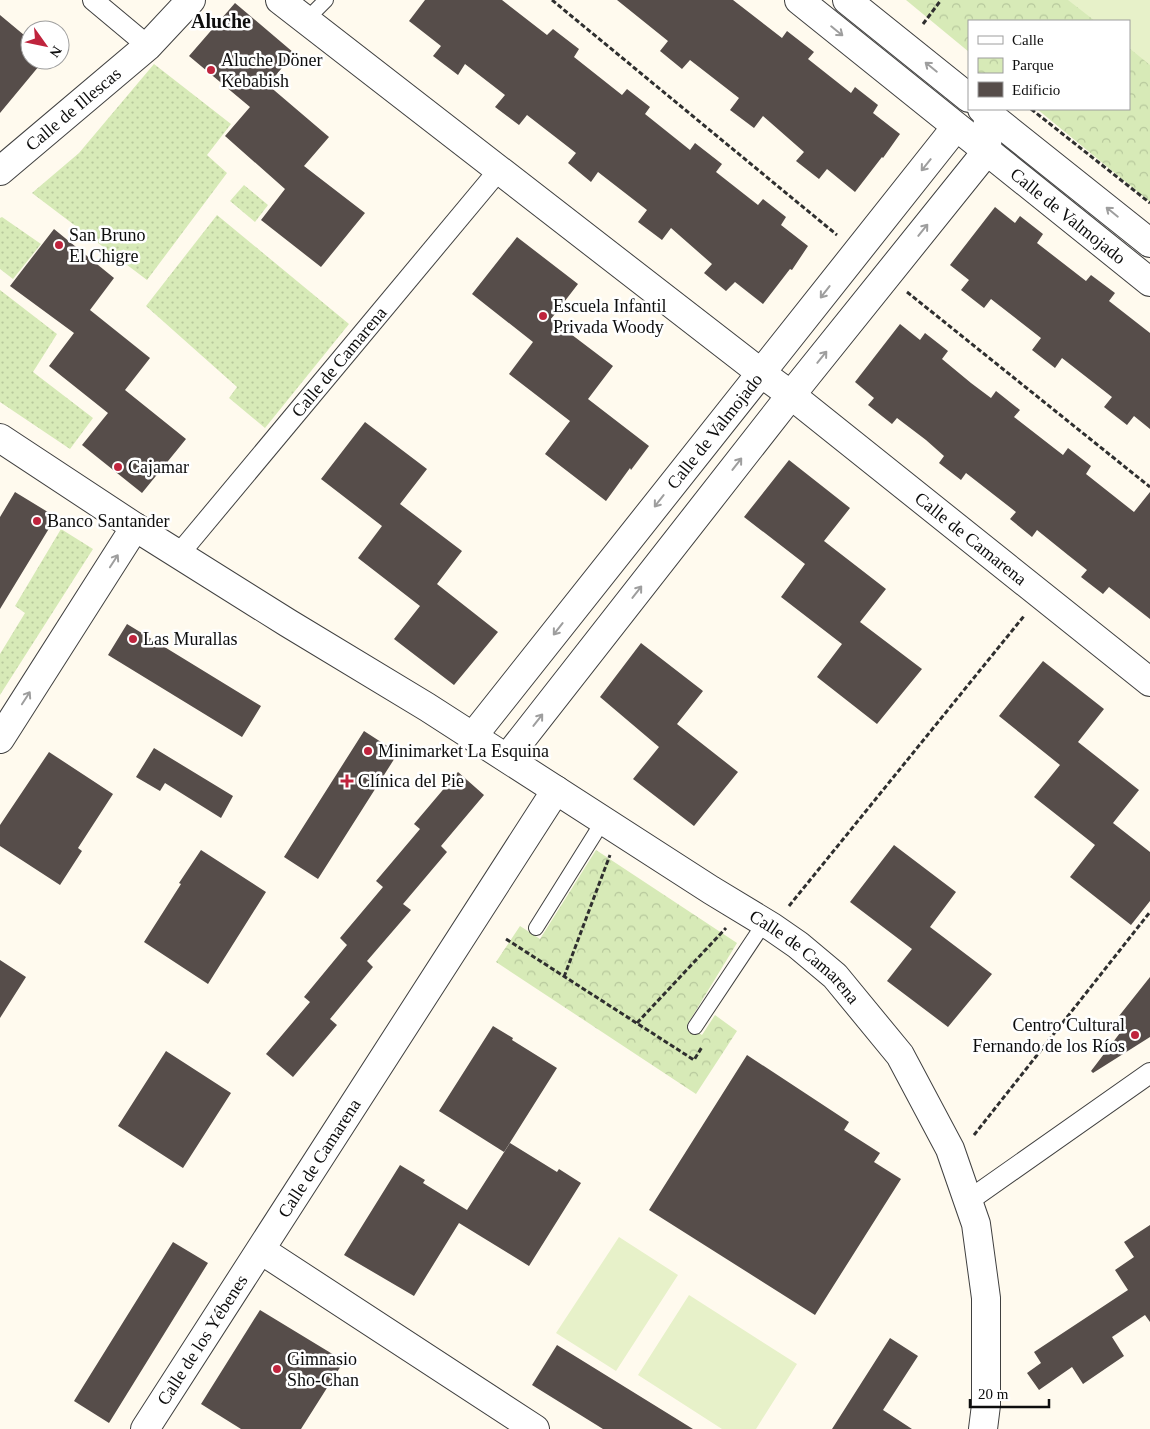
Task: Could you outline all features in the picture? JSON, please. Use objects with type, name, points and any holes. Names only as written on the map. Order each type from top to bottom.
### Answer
[{"type":"street","points":[[93,0],[148,46]]},
{"type":"street","name":"Calle de Illescas","points":[[0,171],[148,46],[191,0]]},
{"type":"street","points":[[280,0],[761,373]]},
{"type":"street","name":"Calle de Valmojado","points":[[799,0],[1150,282]]},
{"type":"street","name":"Calle de Valmojado","points":[[846,0],[968,97]]},
{"type":"street","points":[[507,758],[791,395],[987,151],[980,110]]},
{"type":"street","name":"Calle de Valmojado","points":[[984,110],[1150,243]]},
{"type":"street","name":"Calle de Valmojado","points":[[472,736],[956,126]]},
{"type":"street","name":"Calle de Camarena","points":[[179,554],[499,170]]},
{"type":"street","name":"Calle de Camarena","points":[[761,373],[1150,682]]},
{"type":"street","name":"Calle de Camarena","points":[[0,438],[135,527],[472,736],[764,922],[798,945],[835,976],[900,1054],[950,1149],[976,1224],[986,1298],[986,1404],[983,1429]]},
{"type":"street","points":[[0,739],[135,527]]},
{"type":"street","name":"Calle de Camarena","points":[[261,1250],[556,790]]},
{"type":"street","points":[[968,1201],[1150,1073]]},
{"type":"street","points":[[261,1250],[535,1429]]},
{"type":"street","name":"Calle de los Yébenes","points":[[145,1429],[261,1250]]},
{"type":"lane","points":[[306,20],[326,0]]},
{"type":"lane","points":[[536,928],[603,821]]},
{"type":"lane","points":[[695,1028],[764,922]]},
{"type":"path","points":[[552,0],[857,252]]},
{"type":"path","points":[[922,24],[941,0]]},
{"type":"path","points":[[1032,110],[1150,203]]},
{"type":"path","points":[[887,276],[1150,487]]},
{"type":"path","points":[[787,908],[1041,596]]},
{"type":"path","points":[[564,977],[610,855]]},
{"type":"path","points":[[973,1135],[1150,912]]},
{"type":"path","points":[[637,1023],[726,928]]},
{"type":"path","points":[[506,939],[694,1060],[704,1043]]},
{"type":"green space","points":[[906,0],[1150,0],[1150,202],[1038,110],[1130,110],[1130,20],[968,20],[968,51]]},
{"type":"green space","points":[[1068,0],[1150,0],[1150,65],[1130,49],[1130,20],[1094,20]]},
{"type":"green space","points":[[154,64],[231,124],[207,155],[227,173],[147,280],[32,193],[79,153]]},
{"type":"green space","points":[[244,185],[268,205],[255,222],[230,201]]},
{"type":"green space","points":[[217,215],[349,324],[265,428],[229,398],[237,387],[146,306]]},
{"type":"green space","points":[[2,217],[41,244],[13,279],[0,269],[0,218]]},
{"type":"green space","points":[[0,290],[57,334],[33,372],[93,418],[70,449],[0,402]]},
{"type":"green space","points":[[61,529],[93,549],[0,695],[0,654],[25,613],[15,606]]},
{"type":"green space","points":[[596,850],[737,943],[687,1025],[702,1035],[715,1015],[737,1031],[696,1094],[496,962],[520,926],[540,939]]},
{"type":"green space","points":[[619,1237],[678,1275],[616,1371],[556,1333]]},
{"type":"green space","points":[[689,1295],[797,1364],[756,1429],[722,1429],[638,1375]]},
{"type":"building","points":[[425,0],[502,0],[547,35],[553,29],[579,49],[574,57],[622,95],[627,89],[650,107],[645,114],[690,150],[695,143],[722,164],[716,172],[758,205],[763,199],[786,217],[781,225],[808,246],[792,270],[790,269],[763,304],[735,282],[726,291],[704,273],[712,264],[671,228],[662,240],[638,222],[647,210],[598,172],[591,182],[568,163],[576,153],[527,115],[519,125],[495,107],[505,95],[465,64],[458,75],[433,56],[441,46],[409,21]]},
{"type":"building","points":[[617,0],[733,0],[782,38],[787,31],[814,52],[808,59],[851,93],[855,87],[878,105],[873,113],[900,134],[855,192],[827,169],[819,179],[796,161],[804,152],[763,116],[754,128],[730,110],[739,98],[690,60],[682,69],[660,51],[668,41]]},
{"type":"building","points":[[235,3],[294,53],[268,85],[329,137],[304,166],[365,213],[321,267],[261,220],[285,189],[225,136],[250,107],[189,56]]},
{"type":"building","points":[[0,15],[20,32],[20,70],[36,70],[0,113]]},
{"type":"building","points":[[995,207],[1015,223],[1020,216],[1043,234],[1037,243],[1086,281],[1091,275],[1115,293],[1109,301],[1150,333],[1150,429],[1134,416],[1127,425],[1104,407],[1112,397],[1062,358],[1055,368],[1032,350],[1041,338],[991,299],[984,308],[961,290],[969,280],[950,265]]},
{"type":"building","points":[[54,229],[114,278],[90,310],[150,358],[125,390],[186,439],[142,493],[82,445],[108,413],[49,366],[74,333],[10,286]]},
{"type":"building","points":[[517,237],[578,284],[551,319],[613,366],[588,399],[649,446],[606,501],[545,454],[570,421],[509,374],[533,342],[472,294]]},
{"type":"building","points":[[900,324],[920,340],[925,333],[948,351],[942,359],[991,398],[996,391],[1020,410],[1014,417],[1063,455],[1068,448],[1091,466],[1086,474],[1134,512],[1150,492],[1150,619],[1109,587],[1103,594],[1081,577],[1087,570],[1037,530],[1032,537],[1010,519],[1016,512],[966,473],[961,480],[939,463],[944,456],[897,418],[892,424],[868,405],[874,398],[855,382]]},
{"type":"building","points":[[365,422],[427,469],[400,504],[462,551],[437,584],[498,632],[454,685],[394,639],[420,606],[358,558],[382,526],[321,479]]},
{"type":"building","points":[[789,460],[850,508],[824,541],[886,589],[860,622],[922,669],[877,724],[817,677],[842,644],[781,597],[805,564],[744,517]]},
{"type":"building","points":[[15,492],[56,517],[0,609],[0,517]]},
{"type":"building","points":[[127,624],[261,706],[242,737],[108,655]]},
{"type":"building","points":[[641,643],[703,691],[677,724],[738,772],[694,826],[633,779],[659,747],[600,697]]},
{"type":"building","points":[[1043,661],[1104,709],[1078,742],[1139,790],[1113,823],[1150,852],[1150,901],[1131,925],[1070,877],[1095,845],[1034,797],[1060,765],[999,716]]},
{"type":"building","points":[[364,731],[398,753],[318,879],[284,857]]},
{"type":"building","points":[[154,748],[233,796],[221,818],[165,783],[160,791],[136,777]]},
{"type":"building","points":[[49,752],[113,794],[78,848],[82,851],[60,885],[0,846],[0,825]]},
{"type":"building","points":[[458,772],[484,795],[441,846],[447,852],[403,904],[411,910],[367,961],[373,967],[330,1019],[337,1025],[293,1077],[266,1054],[310,1002],[304,997],[347,945],[340,938],[383,887],[376,881],[420,829],[414,824]]},
{"type":"building","points":[[894,845],[956,892],[930,927],[992,974],[948,1027],[887,981],[912,949],[850,902]]},
{"type":"building","points":[[201,850],[266,892],[208,984],[144,942]]},
{"type":"building","points":[[0,960],[26,977],[0,1018]]},
{"type":"building","name":"Centro Cultural Fernando de los Ríos","points":[[1150,977],[1150,1037],[1093,1073],[1091,1071],[1126,1025],[1119,1016]]},
{"type":"building","points":[[493,1026],[557,1068],[504,1152],[439,1111]]},
{"type":"building","points":[[166,1051],[231,1093],[183,1168],[118,1126]]},
{"type":"building","points":[[747,1055],[849,1122],[844,1130],[880,1153],[874,1162],[901,1179],[815,1315],[649,1210]]},
{"type":"building","points":[[510,1143],[557,1172],[559,1169],[581,1183],[529,1266],[459,1223],[414,1296],[344,1255],[400,1165],[425,1180],[423,1183],[467,1210]]},
{"type":"building","points":[[1150,1225],[1150,1322],[1145,1315],[1112,1337],[1124,1356],[1083,1384],[1072,1367],[1039,1390],[1027,1373],[1041,1363],[1034,1352],[1128,1290],[1115,1270],[1134,1257],[1124,1242]]},
{"type":"building","points":[[173,1242],[208,1263],[109,1423],[74,1401]]},
{"type":"building","points":[[260,1310],[344,1361],[301,1429],[241,1429],[201,1404]]},
{"type":"building","points":[[890,1338],[918,1356],[883,1410],[912,1429],[832,1429]]},
{"type":"building","points":[[557,1345],[693,1429],[603,1429],[532,1385]]},
{"type":"place","name":"Aluche Döner Kebabish","points":[[211,70]]},
{"type":"place","name":"San Bruno El Chigre","points":[[59,245]]},
{"type":"place","name":"Escuela Infantil Privada Woody","points":[[543,316]]},
{"type":"place","name":"Cajamar","points":[[118,467]]},
{"type":"place","name":"Banco Santander","points":[[37,521]]},
{"type":"place","name":"Las Murallas","points":[[133,639]]},
{"type":"place","name":"Minimarket La Esquina","points":[[368,751]]},
{"type":"place","name":"Clínica del Pie","points":[[347,781]]},
{"type":"place","name":"Centro Cultural Fernando de los Ríos","points":[[1135,1035]]},
{"type":"place","name":"Gimnasio Sho-Chan","points":[[277,1369]]},
{"type":"district","name":"Aluche","points":[[221,21]]}]
